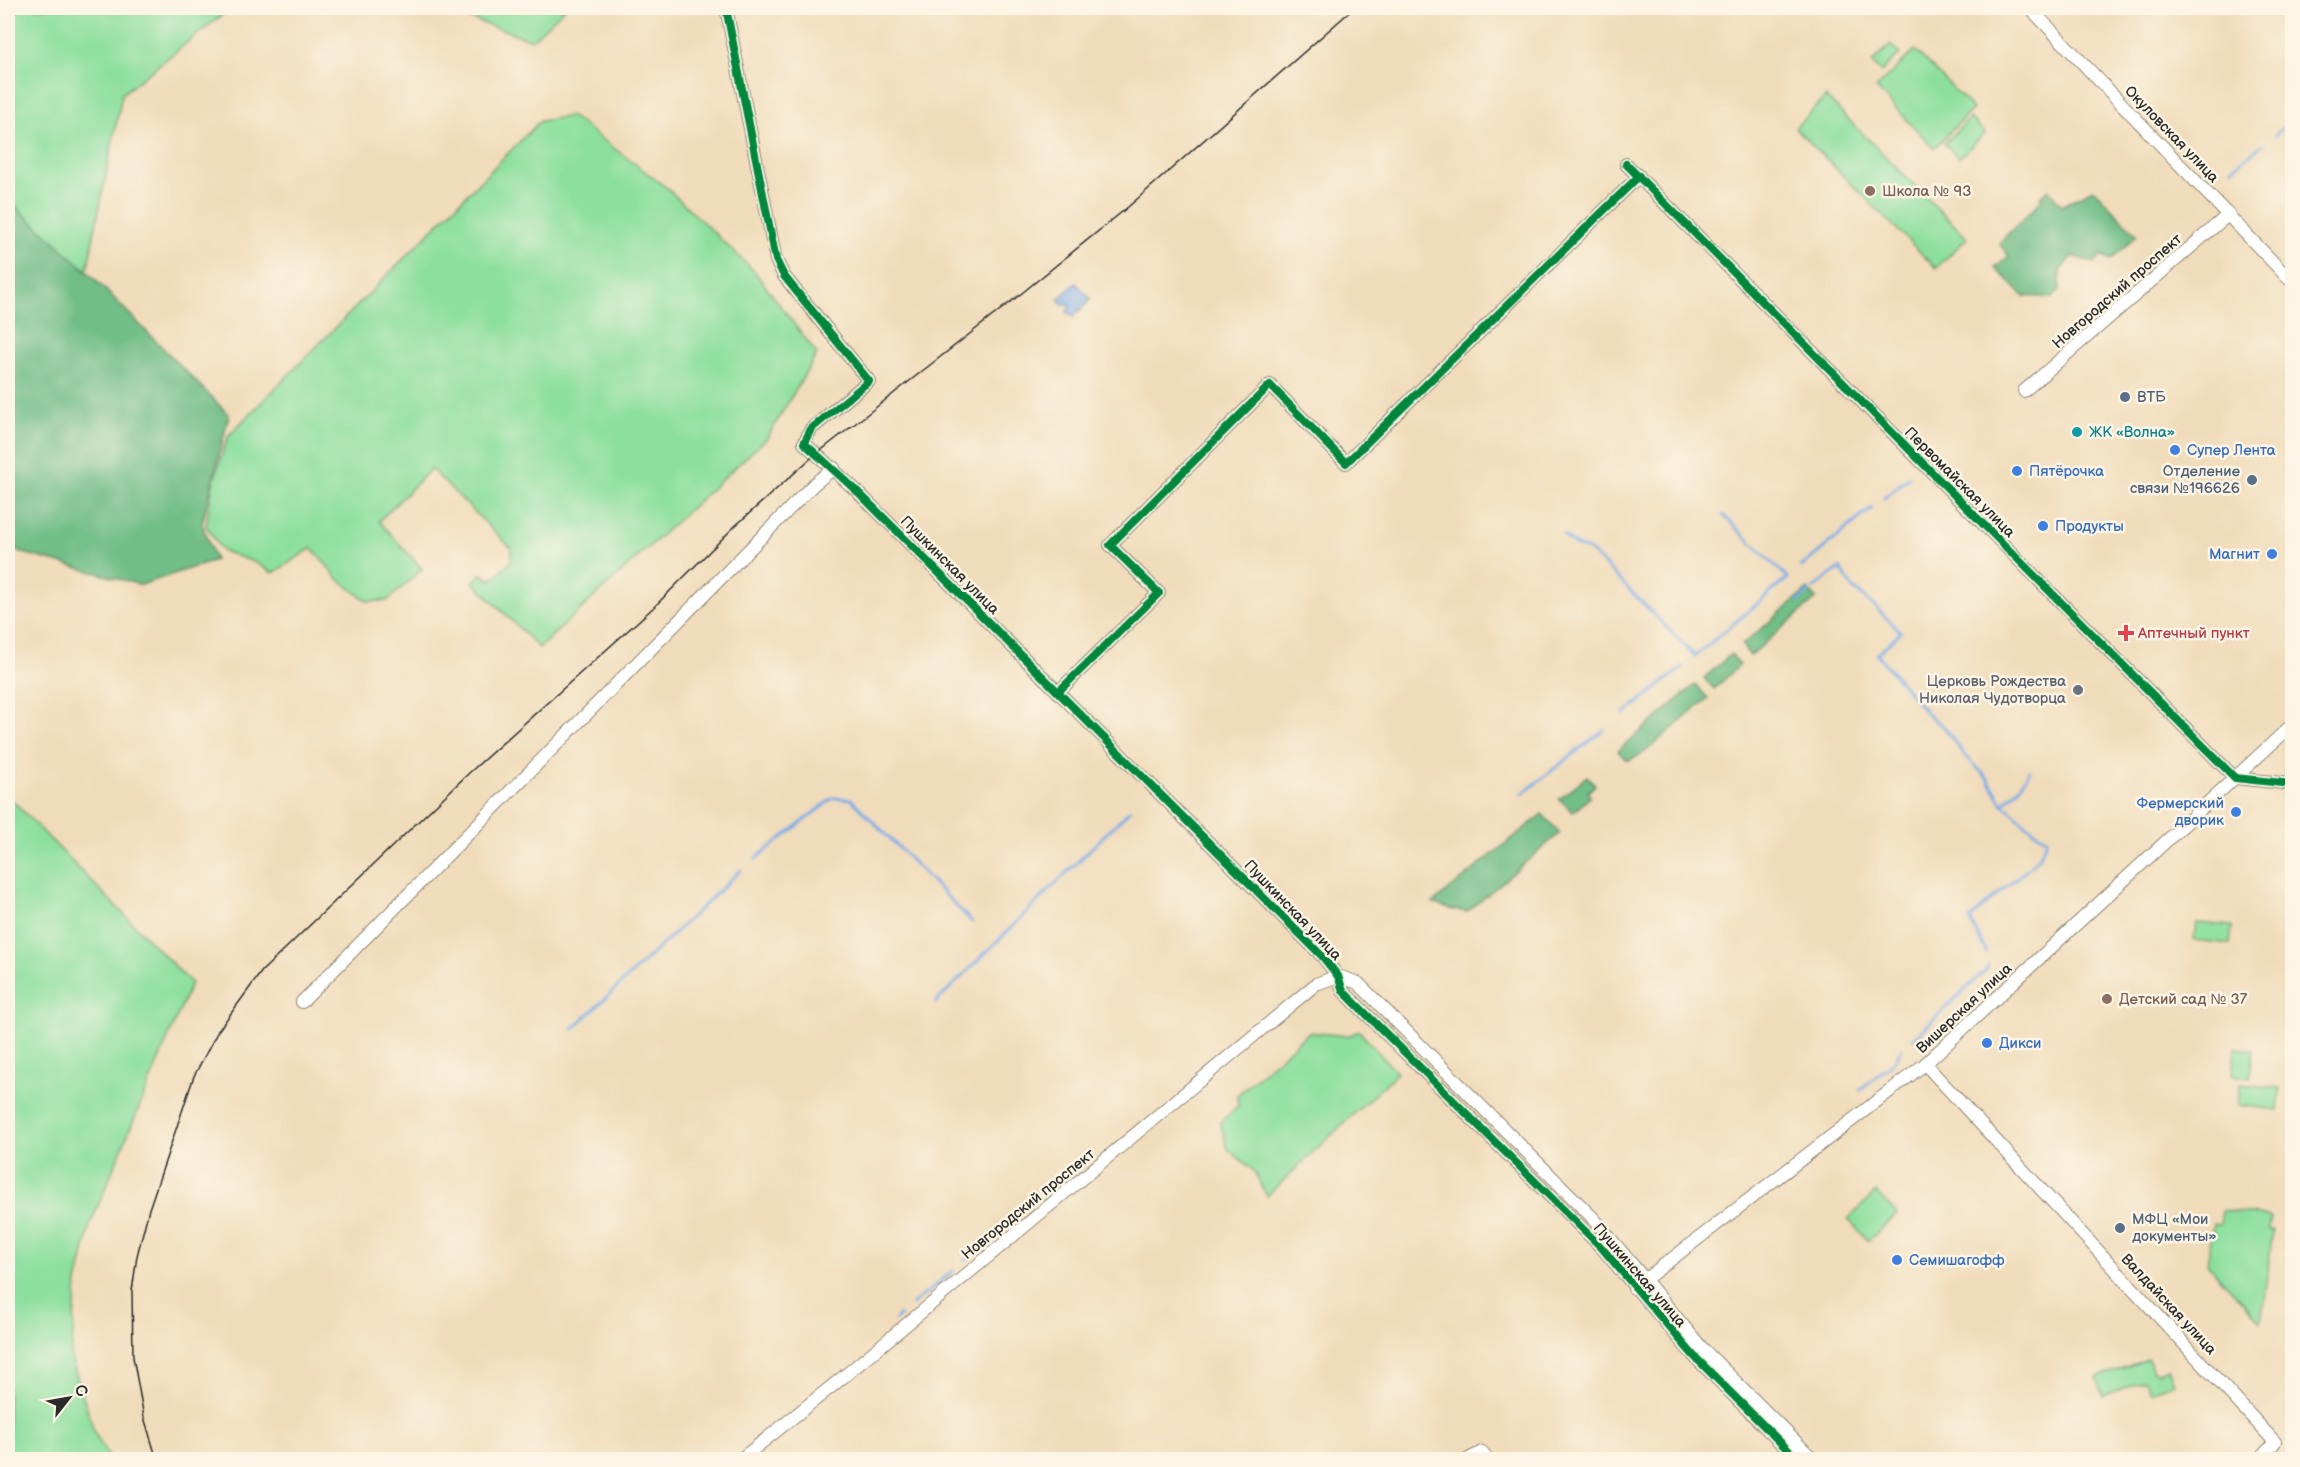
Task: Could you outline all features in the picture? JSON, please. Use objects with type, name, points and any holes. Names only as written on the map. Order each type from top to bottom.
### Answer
[{"type":"street","name":"Пушкинская улица","points":[[726,8],[776,260],[784,276],[869,381],[811,429],[804,443],[834,468],[1322,956],[1338,976],[1343,991],[1600,1247],[1693,1355],[1798,1460]]},
{"type":"street","name":"Окуловская улица","points":[[2030,8],[2292,282]]},
{"type":"street","name":"Первомайская улица","points":[[1626,164],[2235,778]]},
{"type":"street","points":[[1058,692],[1159,593],[1110,545],[1270,385],[1346,463],[1639,176]]},
{"type":"street","name":"Новгородский проспект","points":[[2024,391],[2229,214]]},
{"type":"street","points":[[302,1002],[814,484],[834,468]]},
{"type":"street","name":"Вишерская улица","points":[[1634,1288],[1925,1064],[2292,725]]},
{"type":"street","points":[[2235,778],[2292,784]]},
{"type":"street","name":"Пушкинская улица","points":[[1338,976],[1358,983],[1595,1220],[1702,1348],[1814,1460]]},
{"type":"street","name":"Новгородский проспект","points":[[740,1460],[1316,984],[1338,976]]},
{"type":"street","name":"Валдайская улица","points":[[1925,1064],[2275,1442],[2259,1460]]},
{"type":"street","points":[[1467,1460],[1482,1452],[1489,1460]]},
{"type":"green space","points":[[8,8],[231,8],[122,94],[87,271],[8,200]]},
{"type":"green space","points":[[439,8],[565,8],[532,40]]},
{"type":"green space","points":[[1890,45],[1900,54],[1881,72],[1872,63]]},
{"type":"green space","points":[[1915,50],[1973,109],[1934,148],[1876,88]]},
{"type":"green space","points":[[1826,97],[1967,238],[1936,268],[1795,128]]},
{"type":"green space","points":[[571,116],[667,188],[754,271],[817,354],[767,438],[539,648],[473,582],[481,574],[492,580],[511,561],[511,548],[431,469],[379,521],[422,569],[387,601],[367,601],[338,579],[312,548],[273,573],[254,562],[222,551],[206,526],[213,483],[228,436],[540,121]]},
{"type":"green space","points":[[1970,118],[1985,133],[1959,158],[1944,144]]},
{"type":"green space","points":[[2048,189],[2062,206],[2093,189],[2137,235],[2111,260],[2102,255],[2094,263],[2072,256],[2060,271],[2060,289],[2053,298],[2024,296],[1995,268],[2009,256],[1999,243],[2042,200],[2040,197]]},
{"type":"green space","points":[[8,200],[87,271],[229,415],[202,524],[215,560],[141,585],[8,549]]},
{"type":"green space","points":[[1808,589],[1816,599],[1750,656],[1742,645]]},
{"type":"green space","points":[[1731,654],[1740,665],[1714,689],[1704,678]]},
{"type":"green space","points":[[1695,685],[1708,698],[1645,752],[1628,761],[1618,751]]},
{"type":"green space","points":[[1587,776],[1595,785],[1588,792],[1590,797],[1573,812],[1559,799]]},
{"type":"green space","points":[[8,796],[191,983],[90,1225],[77,1283],[71,1358],[95,1434],[110,1459],[8,1459]]},
{"type":"green space","points":[[1542,814],[1560,833],[1467,912],[1433,903]]},
{"type":"green space","points":[[2196,923],[2232,926],[2230,944],[2194,940]]},
{"type":"green space","points":[[1359,1031],[1397,1073],[1267,1196],[1253,1170],[1228,1149],[1220,1122],[1238,1106],[1237,1095],[1309,1032],[1348,1036]]},
{"type":"green space","points":[[2235,1048],[2253,1050],[2250,1077],[2232,1075]]},
{"type":"green space","points":[[2240,1084],[2280,1088],[2278,1110],[2238,1105]]},
{"type":"green space","points":[[1876,1192],[1897,1214],[1868,1241],[1848,1219]]},
{"type":"green space","points":[[2222,1210],[2271,1217],[2269,1230],[2273,1230],[2261,1321],[2207,1264],[2213,1224],[2220,1225]]},
{"type":"green space","points":[[2148,1359],[2153,1371],[2158,1372],[2168,1368],[2174,1383],[2150,1392],[2145,1380],[2103,1396],[2096,1378]]},
{"type":"water","points":[[1076,283],[1091,299],[1073,317],[1067,312],[1070,306],[1067,303],[1063,305],[1058,299]]},
{"type":"waterway","points":[[2275,135],[2292,120]]},
{"type":"waterway","points":[[2232,169],[2263,144]]},
{"type":"waterway","points":[[1884,498],[1909,477]]},
{"type":"waterway","points":[[1801,567],[1872,508]]},
{"type":"waterway","points":[[1563,535],[1576,546],[1591,551],[1695,656],[1788,578],[1723,515]]},
{"type":"waterway","points":[[1814,588],[1840,568],[1854,589],[1901,632],[1877,654],[1927,714],[1944,727],[1963,753],[1988,779],[2003,804],[2030,828],[2047,839],[2039,858],[1970,919],[1986,952]]},
{"type":"waterway","points":[[1798,601],[1810,591]]},
{"type":"waterway","points":[[1624,714],[1683,667]]},
{"type":"waterway","points":[[1522,794],[1604,730]]},
{"type":"waterway","points":[[2003,804],[2021,786],[2030,770]]},
{"type":"waterway","points":[[755,859],[833,798],[851,799],[972,922]]},
{"type":"waterway","points":[[936,1002],[1130,810]]},
{"type":"waterway","points":[[573,1029],[741,870]]},
{"type":"waterway","points":[[1913,1039],[1987,969],[1988,965]]},
{"type":"waterway","points":[[1860,1090],[1889,1066],[1902,1048]]},
{"type":"waterway","points":[[965,1261],[981,1248]]},
{"type":"waterway","points":[[912,1305],[953,1271]]},
{"type":"waterway","points":[[895,1320],[900,1315]]},
{"type":"tram line","points":[[157,1460],[144,1417],[133,1357],[132,1291],[137,1256],[149,1209],[194,1076],[218,1031],[262,971],[469,773],[654,607],[734,527],[810,459],[1128,207],[1354,8]]},
{"type":"cycle path","points":[[726,8],[776,260],[784,276],[869,381],[811,429],[804,443],[858,492],[1322,956],[1338,976],[1343,991],[1601,1247],[1693,1355],[1798,1460]]},
{"type":"cycle path","points":[[1626,164],[2235,778],[2292,784]]},
{"type":"cycle path","points":[[1058,692],[1159,593],[1110,545],[1270,385],[1346,463],[1639,176]]},
{"type":"place","name":"Школа № 93","points":[[1870,191]]},
{"type":"place","name":"ВТБ","points":[[2125,397]]},
{"type":"place","name":"ЖК «Волна»","points":[[2077,432]]},
{"type":"place","name":"Супер Лента","points":[[2175,450]]},
{"type":"place","name":"Пятёрочка","points":[[2017,471]]},
{"type":"place","name":"Отделение связи №196626","points":[[2252,480]]},
{"type":"place","name":"Продукты","points":[[2043,526]]},
{"type":"place","name":"Магнит","points":[[2272,554]]},
{"type":"place","name":"Аптечный пункт","points":[[2126,633]]},
{"type":"place","name":"Церковь Рождества Николая Чудотворца","points":[[2078,690]]},
{"type":"place","name":"Фермерский дворик","points":[[2236,812]]},
{"type":"place","name":"Детский сад № 37","points":[[2107,999]]},
{"type":"place","name":"Дикси","points":[[1987,1043]]},
{"type":"place","name":"МФЦ «Мои документы»","points":[[2120,1228]]},
{"type":"place","name":"Семишагофф","points":[[1897,1260]]}]
